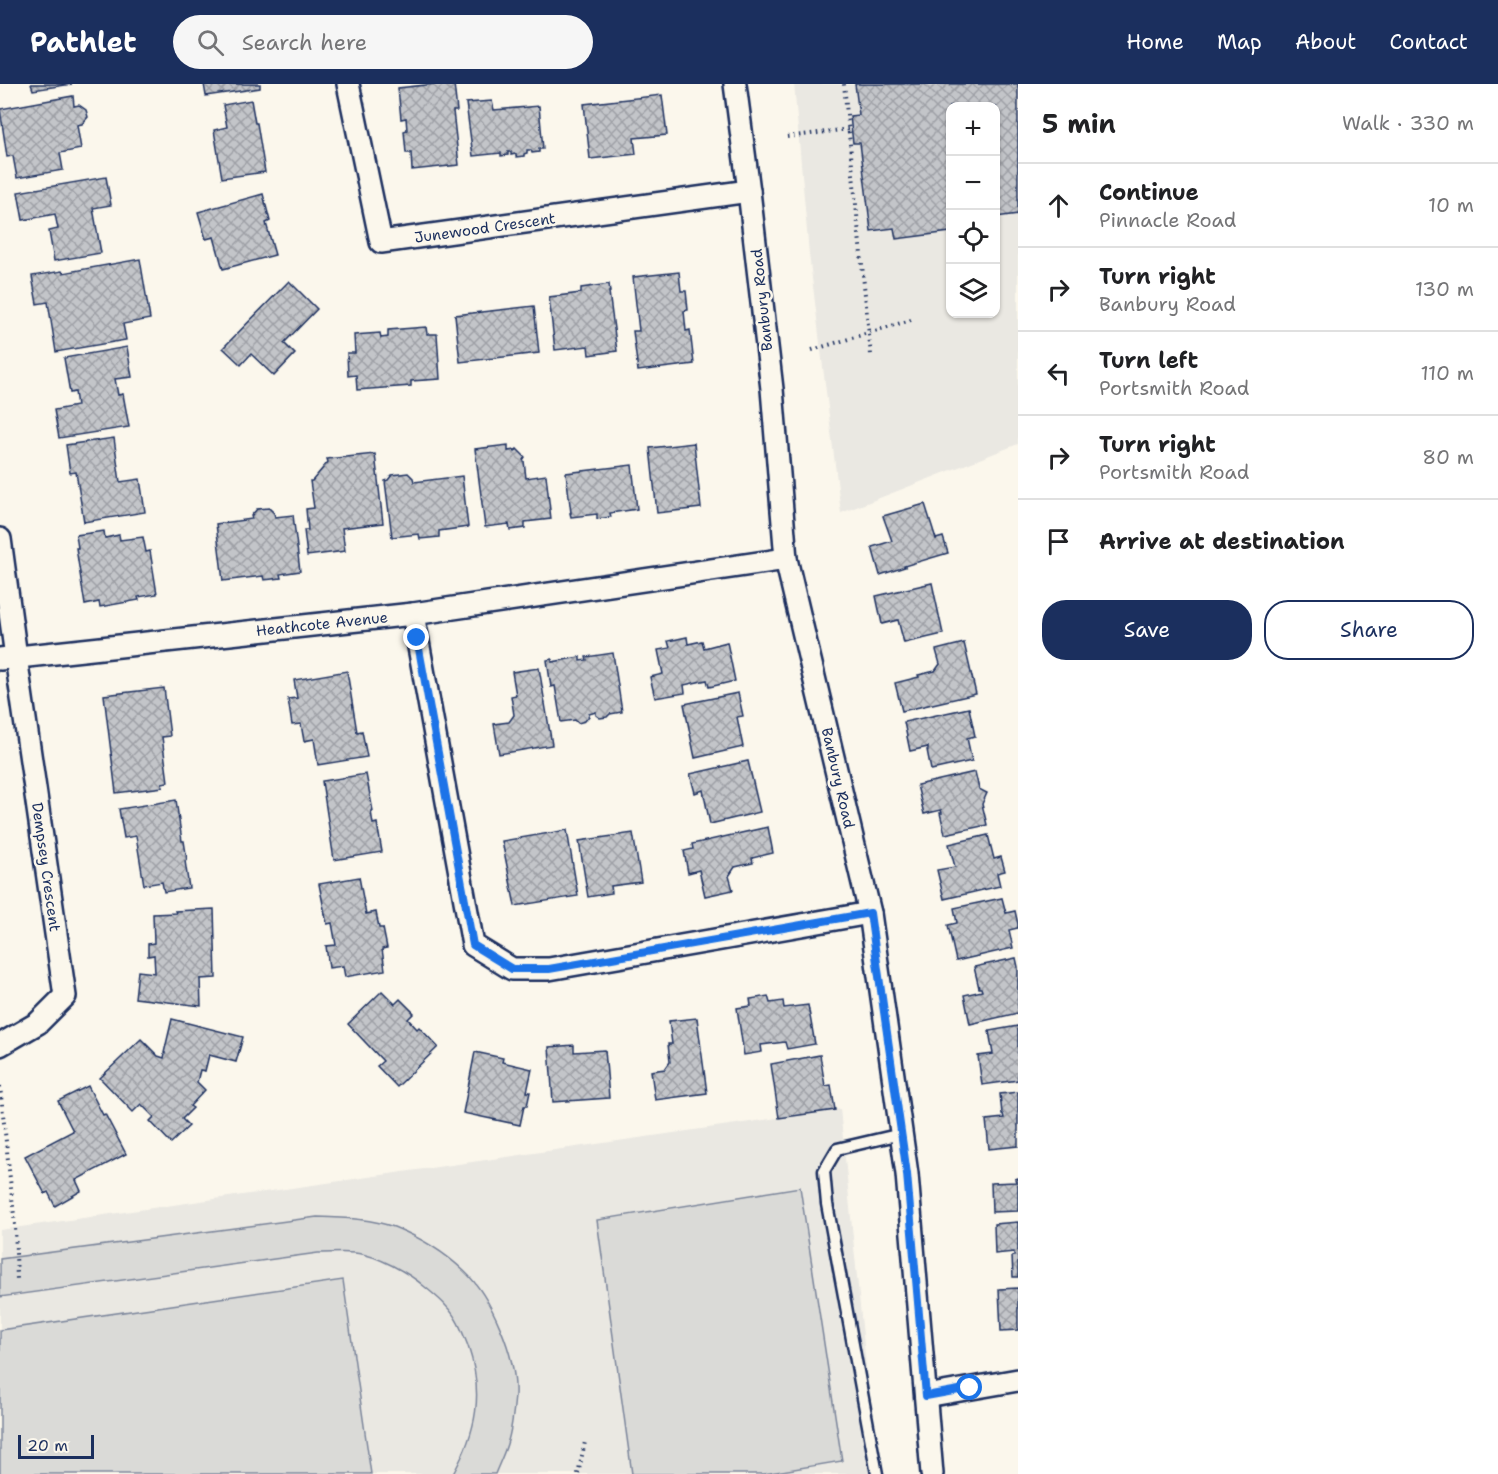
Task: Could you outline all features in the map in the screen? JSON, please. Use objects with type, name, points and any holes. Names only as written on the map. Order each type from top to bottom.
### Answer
[{"type":"street","name":"Junewood Crescent","points":[[348,84],[381,242],[749,191]]},
{"type":"street","name":"Banbury Road","points":[[735,84],[772,389],[786,560],[870,913],[907,1174],[926,1396],[928,1474]]},
{"type":"street","points":[[0,539],[8,658]]},
{"type":"street","name":"Heathcote Avenue","points":[[8,658],[413,614],[786,560]]},
{"type":"street","points":[[413,614],[473,945],[512,969],[549,969],[870,913]]},
{"type":"street","name":"Dempsey Crescent","points":[[0,1046],[38,1023],[65,996],[8,658]]},
{"type":"street","points":[[926,1396],[1018,1380]]},
{"type":"lane","points":[[877,1474],[827,1204],[824,1171],[837,1149],[901,1134]]},
{"type":"path","points":[[844,84],[870,355]]},
{"type":"path","points":[[786,137],[849,129]]},
{"type":"path","points":[[812,350],[910,320]]},
{"type":"path","points":[[0,1086],[15,1225],[17,1280]]},
{"type":"path","points":[[578,1474],[585,1442]]},
{"type":"shaded area","points":[[794,84],[1018,84],[1018,444],[841,513],[809,254]]},
{"type":"shaded area","points":[[840,1109],[877,1474],[0,1474],[0,1230]]},
{"type":"shaded area","points":[[800,1187],[842,1461],[764,1474],[632,1474],[597,1220]]},
{"type":"shaded area","points":[[317,1217],[366,1220],[403,1231],[422,1240],[448,1258],[464,1271],[484,1296],[493,1311],[507,1346],[512,1363],[515,1395],[510,1433],[495,1474],[453,1474],[473,1427],[477,1396],[473,1363],[456,1320],[441,1301],[418,1282],[402,1271],[373,1257],[355,1253],[318,1253],[0,1297],[0,1259]]},
{"type":"shaded area","points":[[343,1280],[371,1474],[0,1474],[0,1330]]},
{"type":"building","points":[[31,84],[72,84],[33,90]]},
{"type":"building","points":[[204,84],[260,84],[260,88],[206,96]]},
{"type":"building","points":[[454,84],[457,111],[453,111],[459,165],[412,170],[411,153],[406,153],[404,131],[407,130],[406,118],[401,119],[398,88]]},
{"type":"building","points":[[855,84],[1018,84],[1018,214],[1000,216],[1000,102],[946,102],[946,233],[896,239],[894,228],[871,231],[860,143],[853,143],[850,116],[859,115]]},
{"type":"building","points":[[662,95],[667,135],[634,138],[636,154],[590,159],[584,104]]},
{"type":"building","points":[[73,96],[74,106],[79,105],[86,110],[88,117],[82,124],[77,125],[81,149],[60,153],[63,170],[17,178],[13,156],[7,157],[0,109]]},
{"type":"building","points":[[251,100],[265,172],[222,178],[214,130],[227,127],[223,105]]},
{"type":"building","points":[[492,101],[494,110],[539,106],[543,149],[532,153],[531,150],[527,150],[524,156],[516,157],[516,154],[511,155],[511,152],[501,156],[501,153],[473,156],[466,103]]},
{"type":"building","points":[[106,177],[111,205],[93,208],[101,253],[54,261],[49,231],[58,229],[55,214],[23,220],[18,192]]},
{"type":"building","points":[[263,194],[270,221],[266,223],[275,255],[223,269],[214,237],[206,239],[198,212]]},
{"type":"building","points":[[140,259],[150,319],[123,324],[126,340],[56,352],[48,302],[37,304],[32,276],[62,271],[63,273]]},
{"type":"building","points":[[679,272],[681,291],[686,291],[688,310],[684,311],[686,331],[690,330],[694,364],[638,371],[633,331],[639,331],[633,277]]},
{"type":"building","points":[[289,281],[317,309],[284,343],[295,354],[274,376],[251,354],[241,365],[223,348]]},
{"type":"building","points":[[609,284],[617,351],[589,355],[588,346],[555,350],[549,297],[581,293],[581,288]]},
{"type":"building","points":[[534,306],[539,353],[460,362],[455,315]]},
{"type":"building","points":[[426,327],[427,334],[437,334],[440,379],[411,381],[411,386],[357,390],[356,375],[348,376],[347,353],[355,353],[354,335],[380,333],[381,338],[388,337],[388,330]]},
{"type":"building","points":[[127,347],[132,377],[115,379],[118,395],[123,394],[129,427],[59,438],[54,410],[77,406],[75,392],[70,393],[64,358]]},
{"type":"building","points":[[114,438],[120,482],[140,479],[145,512],[84,522],[76,472],[70,473],[66,445]]},
{"type":"building","points":[[694,443],[701,508],[657,513],[650,448]]},
{"type":"building","points":[[508,445],[508,451],[514,450],[515,452],[517,449],[525,457],[523,460],[526,478],[546,475],[551,519],[525,522],[525,528],[510,530],[509,524],[485,527],[475,449]]},
{"type":"building","points":[[375,454],[383,523],[342,528],[345,551],[307,556],[304,530],[308,530],[306,509],[314,508],[310,481],[328,462],[327,459]]},
{"type":"building","points":[[632,465],[637,509],[610,513],[611,517],[597,519],[597,514],[571,517],[566,473]]},
{"type":"building","points":[[408,473],[414,482],[462,476],[468,527],[439,531],[439,537],[420,539],[419,534],[392,537],[385,481],[392,475]]},
{"type":"building","points":[[925,504],[936,539],[943,537],[948,553],[880,575],[872,547],[892,541],[883,516]]},
{"type":"building","points":[[269,508],[275,517],[293,515],[300,571],[280,574],[281,578],[264,580],[263,576],[223,581],[216,524],[252,519],[251,516],[257,509]]},
{"type":"building","points":[[104,531],[105,538],[119,535],[120,540],[143,537],[146,552],[150,551],[157,594],[138,597],[139,600],[100,607],[99,602],[85,605],[76,535]]},
{"type":"building","points":[[932,583],[943,634],[904,643],[898,620],[882,624],[876,596]]},
{"type":"building","points":[[687,637],[688,644],[702,641],[704,648],[727,642],[735,681],[709,687],[707,680],[684,685],[685,693],[655,698],[650,677],[663,674],[658,650],[670,648],[668,641]]},
{"type":"building","points":[[964,643],[976,694],[902,711],[895,683],[935,671],[940,664],[936,650]]},
{"type":"building","points":[[613,653],[622,712],[600,718],[596,712],[589,714],[585,721],[578,723],[575,720],[561,722],[555,686],[551,687],[547,660],[552,659],[552,662],[580,657],[580,661],[587,660],[586,657]]},
{"type":"building","points":[[539,668],[552,745],[499,754],[494,724],[509,722],[514,715],[511,696],[516,695],[512,672]]},
{"type":"building","points":[[347,671],[357,732],[362,731],[367,757],[318,765],[314,739],[304,741],[301,724],[292,725],[288,699],[297,698],[294,680]]},
{"type":"building","points":[[164,688],[170,736],[162,737],[168,782],[162,783],[163,787],[116,793],[104,695]]},
{"type":"building","points":[[738,693],[743,716],[737,717],[743,747],[695,758],[684,704]]},
{"type":"building","points":[[969,708],[975,736],[967,738],[972,761],[931,770],[928,747],[910,751],[904,722]]},
{"type":"building","points":[[748,761],[760,812],[710,824],[703,790],[695,793],[690,774]]},
{"type":"building","points":[[975,772],[979,789],[987,793],[982,804],[987,825],[945,834],[941,810],[924,814],[917,785]]},
{"type":"building","points":[[366,774],[373,811],[371,811],[373,824],[377,823],[382,852],[334,860],[322,781]]},
{"type":"building","points":[[176,800],[187,860],[185,861],[189,888],[164,892],[162,882],[144,885],[136,836],[124,838],[119,809]]},
{"type":"building","points":[[768,827],[773,853],[752,858],[753,863],[735,867],[729,876],[733,890],[705,896],[699,870],[688,873],[684,851],[693,849],[692,844]]},
{"type":"building","points":[[567,830],[578,896],[515,906],[502,841]]},
{"type":"building","points":[[633,833],[641,882],[611,886],[612,893],[588,897],[579,841]]},
{"type":"building","points":[[988,835],[994,859],[1001,857],[1005,871],[997,873],[1000,886],[944,899],[937,870],[955,867],[949,844]]},
{"type":"building","points":[[359,877],[366,914],[376,912],[379,928],[383,928],[387,948],[382,949],[385,970],[345,977],[343,966],[329,968],[326,946],[336,945],[332,923],[327,924],[319,884]]},
{"type":"building","points":[[1002,898],[1006,913],[1015,911],[1018,924],[1018,928],[1009,930],[1013,948],[956,961],[948,925],[957,923],[954,908]]},
{"type":"building","points":[[214,909],[216,978],[200,979],[201,1006],[135,998],[138,971],[155,973],[154,955],[148,956],[148,944],[154,943],[153,914]]},
{"type":"building","points":[[1016,958],[1018,1013],[970,1024],[964,995],[982,991],[979,988],[974,967]]},
{"type":"building","points":[[382,991],[395,1004],[400,999],[414,1013],[408,1019],[438,1047],[397,1087],[377,1066],[383,1061],[348,1024]]},
{"type":"building","points":[[768,996],[770,1003],[783,1001],[784,1008],[808,1005],[815,1044],[787,1049],[785,1042],[761,1045],[762,1052],[744,1055],[737,1008],[751,1006],[750,999]]},
{"type":"building","points":[[697,1018],[707,1093],[655,1100],[651,1071],[665,1069],[670,1062],[668,1044],[672,1044],[669,1021]]},
{"type":"building","points":[[172,1019],[243,1037],[236,1062],[209,1055],[205,1071],[200,1070],[197,1082],[205,1090],[190,1106],[193,1108],[182,1119],[189,1126],[171,1143],[150,1121],[154,1117],[141,1104],[133,1112],[100,1078],[141,1039],[158,1056],[164,1058]]},
{"type":"building","points":[[1018,1026],[1018,1080],[982,1085],[978,1056],[993,1054],[989,1031]]},
{"type":"building","points":[[574,1045],[574,1052],[605,1050],[609,1098],[553,1102],[549,1047]]},
{"type":"building","points":[[475,1052],[503,1058],[502,1062],[532,1069],[527,1092],[530,1092],[527,1106],[524,1106],[520,1125],[463,1113]]},
{"type":"building","points":[[820,1055],[825,1086],[831,1085],[835,1110],[779,1118],[771,1064]]},
{"type":"building","points":[[88,1086],[126,1154],[76,1180],[81,1191],[55,1206],[48,1192],[45,1194],[25,1156],[73,1131],[58,1101]]},
{"type":"building","points":[[1018,1092],[1018,1146],[989,1149],[986,1120],[1004,1118],[1000,1094]]},
{"type":"building","points":[[1018,1178],[1018,1211],[992,1212],[991,1183],[1016,1182],[1015,1179]]},
{"type":"building","points":[[1018,1222],[1018,1277],[1013,1277],[1012,1256],[1014,1252],[995,1254],[994,1224]]},
{"type":"building","points":[[1018,1288],[1018,1330],[1001,1331],[999,1289]]},
{"type":"route","points":[[417,638],[473,945],[512,969],[549,969],[870,913],[907,1174],[926,1396],[970,1388]]}]
